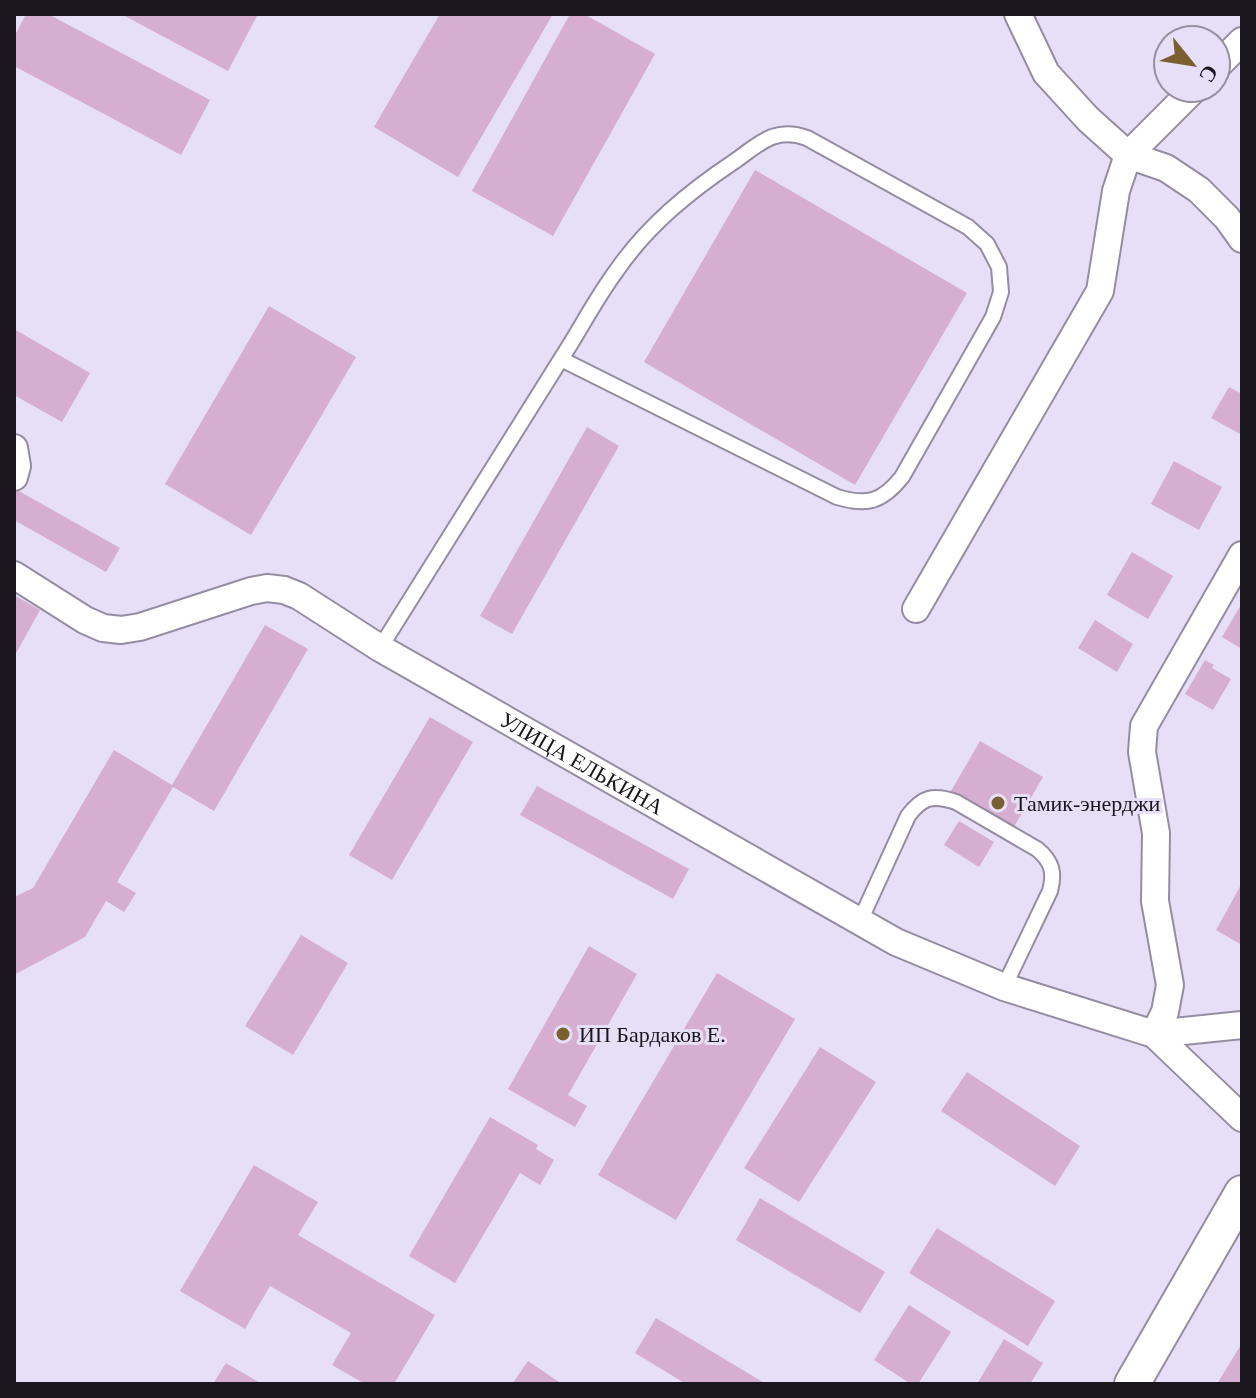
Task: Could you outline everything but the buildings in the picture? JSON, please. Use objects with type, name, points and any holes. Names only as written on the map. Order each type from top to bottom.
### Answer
[{"type":"street","points":[[1018,14],[1046,73],[1088,119],[1128,155],[1166,168],[1199,190],[1227,218],[1242,239]]},
{"type":"street","points":[[916,609],[1100,291],[1116,191],[1128,155],[1179,104]]},
{"type":"street","points":[[14,448],[17,466],[14,477]]},
{"type":"street","points":[[1154,1034],[1165,1012],[1170,985],[1155,901],[1156,833],[1142,752],[1144,726],[1242,555]]},
{"type":"street","name":"УЛИЦА ЕЛЬКИНА","points":[[14,575],[85,620],[103,628],[121,630],[140,627],[251,591],[267,588],[284,590],[299,596],[380,648],[896,942],[1004,987],[1154,1034],[1242,1025]]},
{"type":"street","name":"УЛИЦА ЕЛЬКИНА","points":[[1154,1034],[1242,1118]]},
{"type":"street","points":[[1132,1384],[1242,1193]]},
{"type":"lane","points":[[380,648],[617,269],[654,225],[695,187],[765,140],[778,134],[793,133],[807,138],[968,227],[987,244],[999,267],[1001,292],[993,317],[902,477],[890,492],[874,501],[855,503],[837,497],[561,359]]},
{"type":"lane","points":[[860,921],[908,816],[916,805],[929,798],[942,797],[956,802],[1037,849],[1052,867],[1050,891],[1004,987]]},
{"type":"place","name":"Тамик-энерджи","points":[[998,803]]},
{"type":"place","name":"ИП Бардаков Е.","points":[[563,1034]]}]
